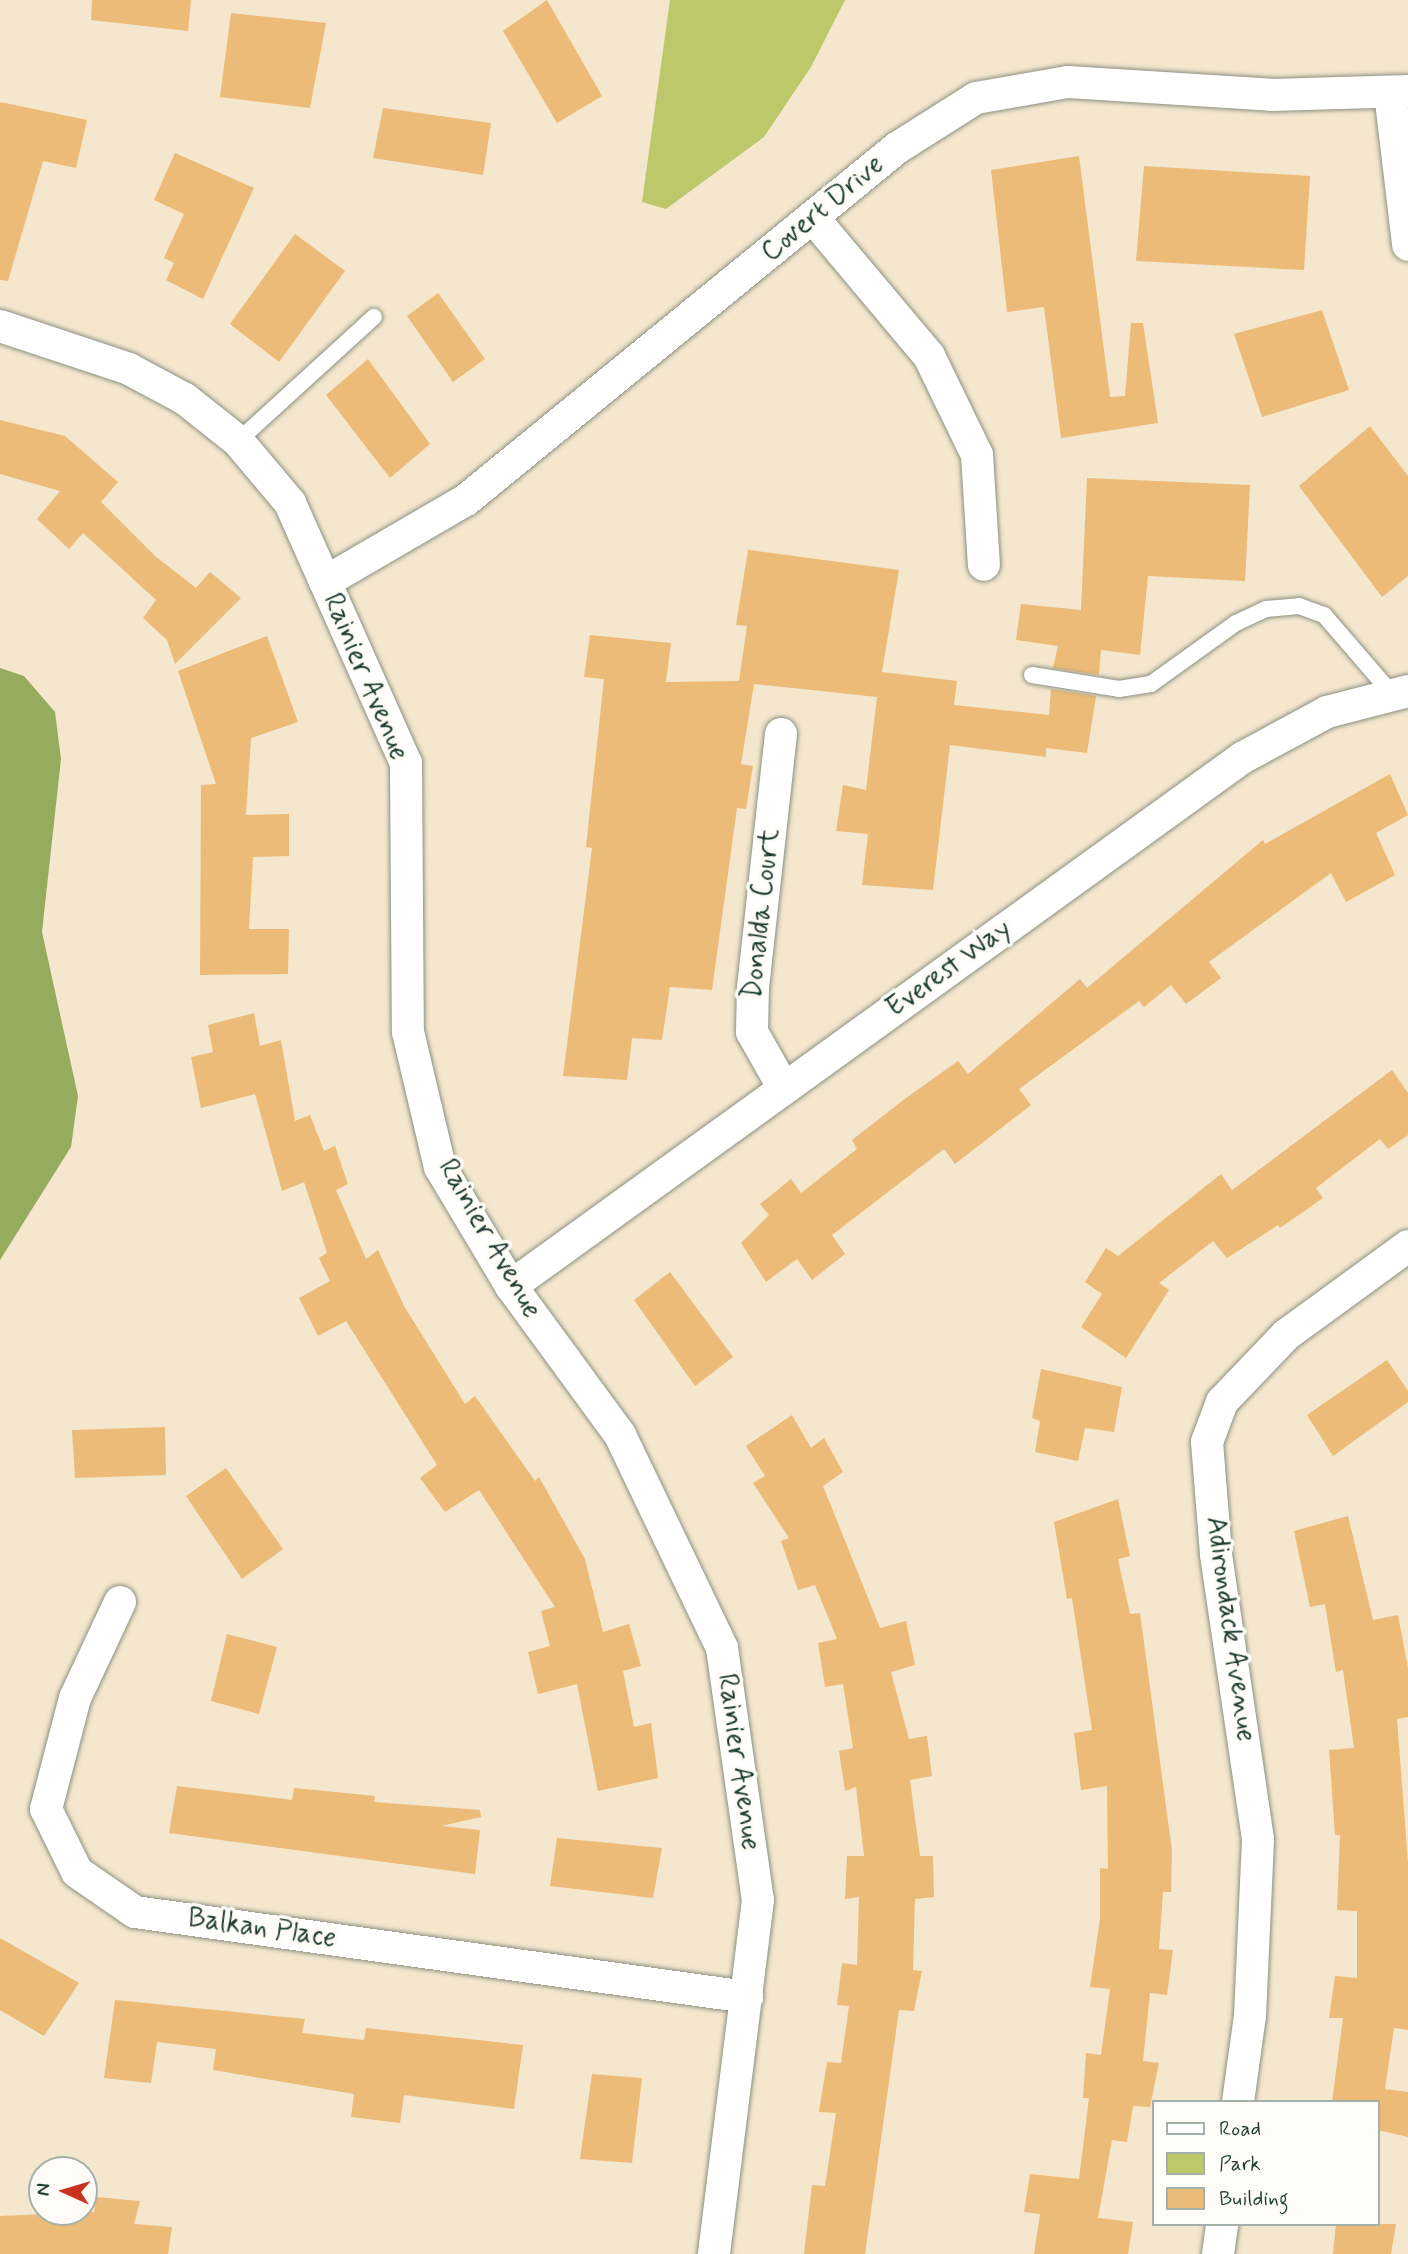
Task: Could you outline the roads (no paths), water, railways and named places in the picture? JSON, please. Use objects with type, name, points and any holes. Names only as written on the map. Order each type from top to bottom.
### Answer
[{"type":"street","name":"Covert Drive","points":[[325,582],[466,500],[814,219],[897,148],[976,98],[1068,82],[1272,95],[1399,92]]},
{"type":"street","points":[[1399,92],[1408,245]]},
{"type":"street","points":[[814,219],[929,356],[977,455],[984,565]]},
{"type":"street","name":"Rainier Avenue","points":[[0,326],[129,369],[185,399],[238,441],[290,503],[405,763],[408,1032],[440,1167],[511,1286],[620,1435],[722,1648],[758,1900],[713,2254]]},
{"type":"street","name":"Everest Way","points":[[511,1286],[1242,758],[1327,712],[1401,693]]},
{"type":"street","name":"Donalda Court","points":[[781,734],[753,987],[752,1032],[783,1087]]},
{"type":"street","name":"Adirondack Avenue","points":[[1238,2100],[1250,2016],[1257,1827],[1216,1554],[1207,1442],[1222,1402],[1286,1335],[1408,1246]]},
{"type":"street","name":"Balkan Place","points":[[120,1602],[75,1698],[46,1809],[77,1872],[135,1912],[747,1997]]},
{"type":"street","points":[[1218,2254],[1222,2226]]},
{"type":"lane","points":[[238,441],[374,317]]},
{"type":"lane","points":[[1032,675],[1119,689],[1151,684],[1236,623],[1266,609],[1299,606],[1324,615],[1401,693]]}]
